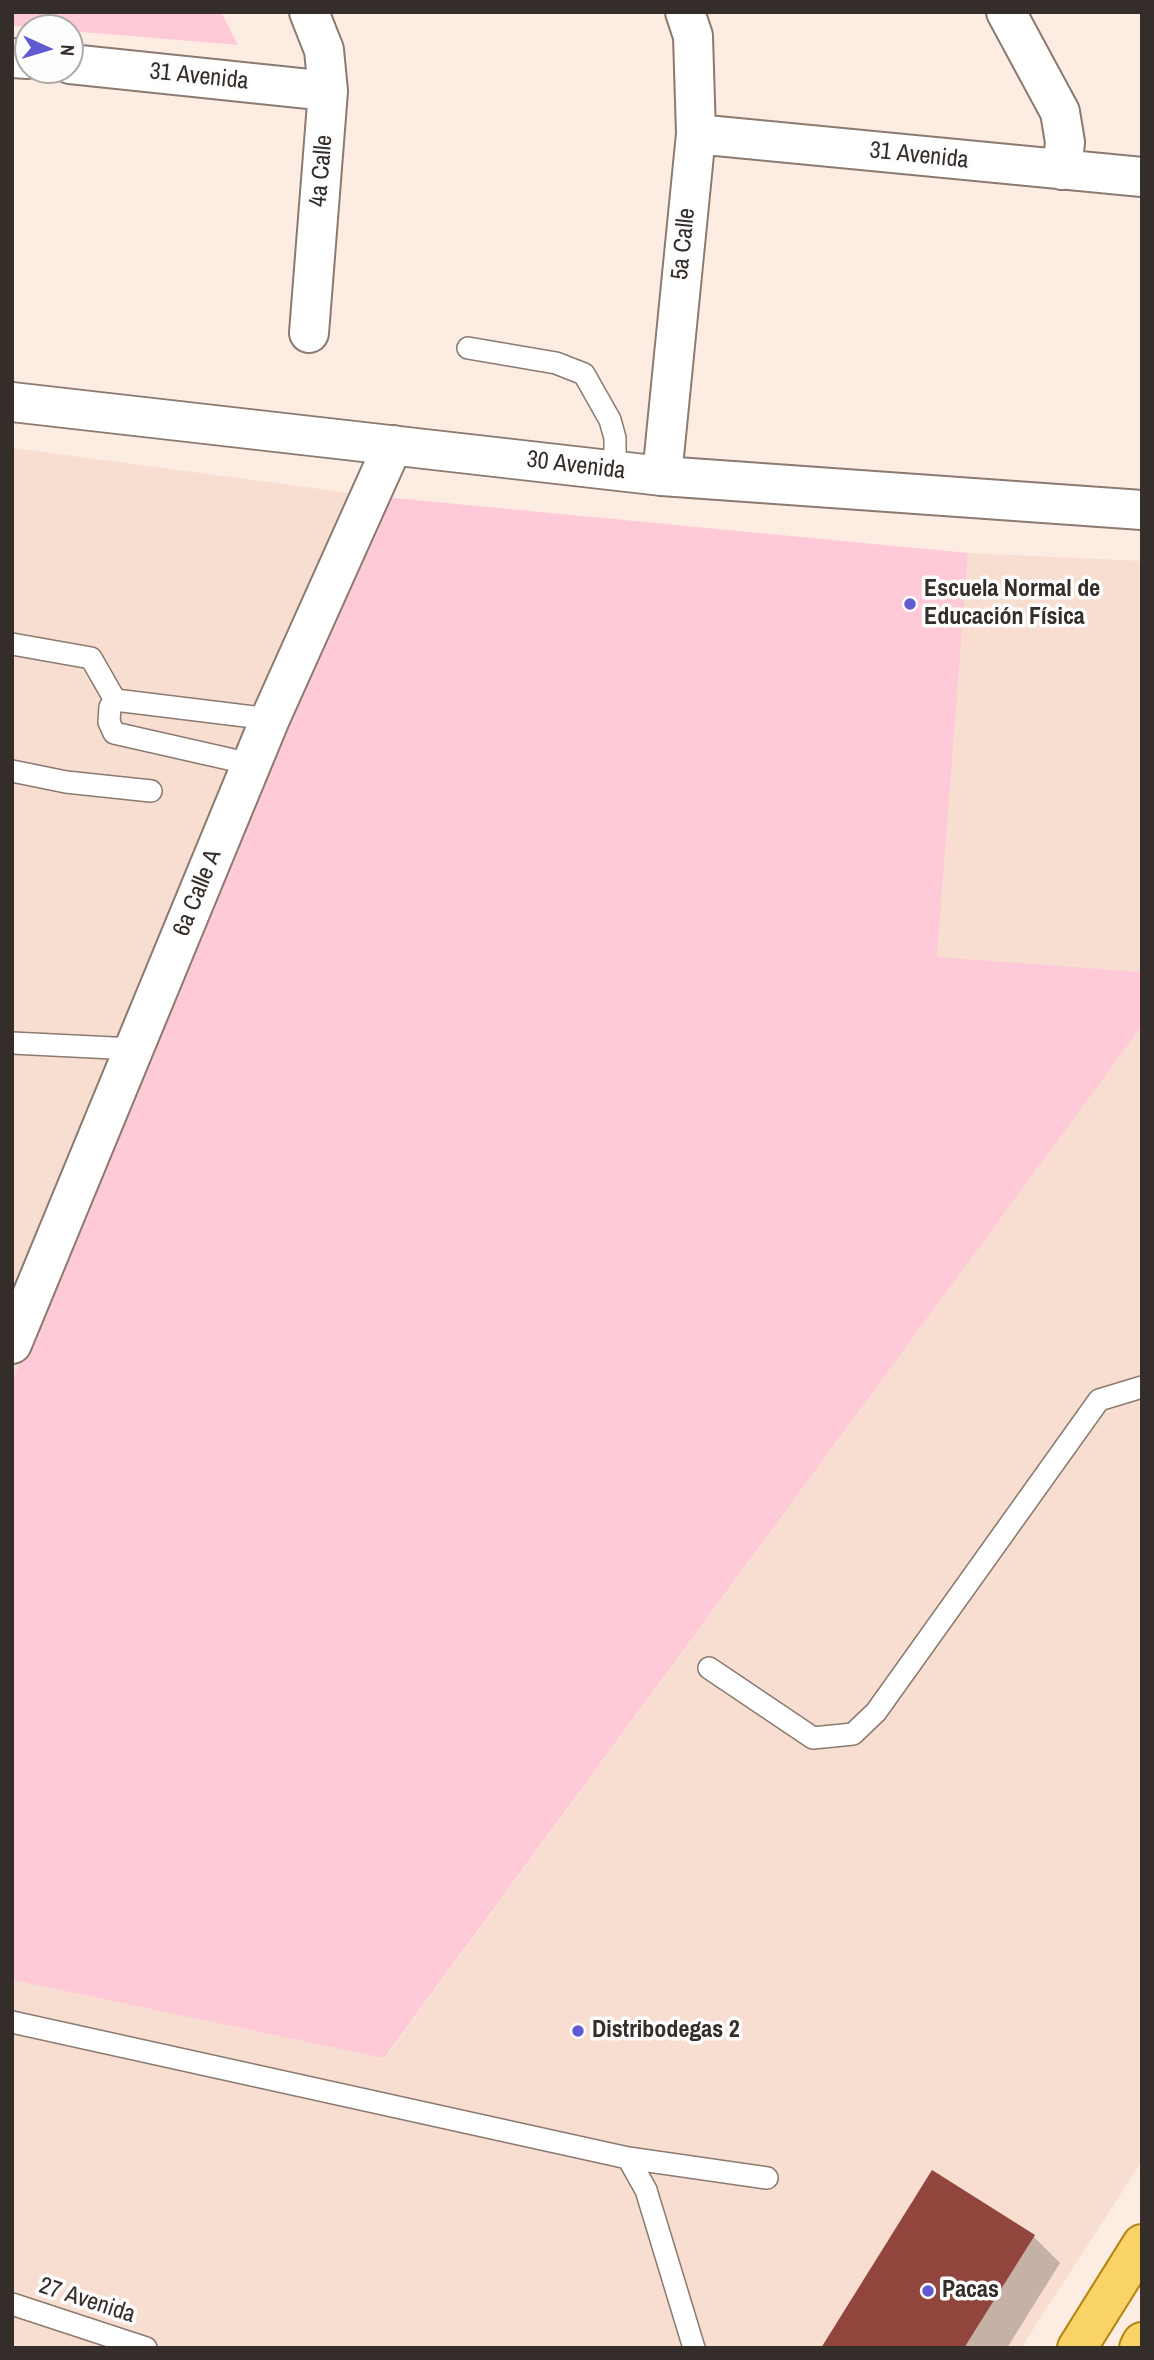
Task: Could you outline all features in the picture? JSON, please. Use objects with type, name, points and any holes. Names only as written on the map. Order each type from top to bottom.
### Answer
[{"type":"main road","points":[[1077,2348],[1142,2244]]},
{"type":"main road","points":[[1139,2348],[1142,2342]]},
{"type":"street","name":"4a Calle","points":[[309,12],[324,50],[328,91],[309,332]]},
{"type":"street","name":"5a Calle","points":[[662,476],[696,134],[693,36],[685,12]]},
{"type":"street","points":[[1006,12],[1060,113],[1065,142],[1062,170]]},
{"type":"street","name":"31 Avenida","points":[[84,65],[328,91]]},
{"type":"street","name":"31 Avenida","points":[[696,134],[1142,177]]},
{"type":"street","name":"30 Avenida","points":[[12,402],[662,476],[1142,510]]},
{"type":"street","name":"6a Calle A","points":[[12,1344],[270,719],[393,445]]},
{"type":"lane","points":[[468,348],[556,363],[584,374],[610,420],[615,438],[615,470]]},
{"type":"lane","points":[[12,645],[91,658],[116,700]]},
{"type":"lane","points":[[116,700],[270,719]]},
{"type":"lane","points":[[116,700],[110,707],[109,722],[114,733],[251,765]]},
{"type":"lane","points":[[12,771],[66,782],[151,791]]},
{"type":"lane","points":[[12,1043],[134,1049]]},
{"type":"lane","points":[[709,1668],[813,1738],[853,1734],[876,1712],[1099,1400],[1142,1387]]},
{"type":"lane","points":[[12,2022],[628,2158],[767,2178]]},
{"type":"lane","points":[[628,2158],[646,2190],[694,2348]]},
{"type":"lane","name":"27 Avenida","points":[[12,2304],[146,2348]]},
{"type":"shaded area","points":[[12,12],[221,12],[238,45],[84,32],[84,14],[14,14],[12,26]]},
{"type":"shaded area","points":[[12,448],[373,496],[12,1382]]},
{"type":"shaded area","points":[[373,496],[968,553],[937,957],[1142,972],[1142,1026],[384,2058],[12,1980],[12,1382]]},
{"type":"shaded area","points":[[968,553],[1142,561],[1142,972],[937,958]]},
{"type":"shaded area","points":[[1142,1026],[1142,2161],[1021,2348],[12,2348],[12,1980],[385,2058]]},
{"type":"building","name":"Pacas","points":[[932,2170],[1035,2235],[964,2348],[821,2348]]},
{"type":"place","name":"Escuela Normal de Educación Física","points":[[910,604]]},
{"type":"place","name":"Distribodegas 2","points":[[578,2031]]},
{"type":"place","name":"Pacas","points":[[928,2291]]}]
